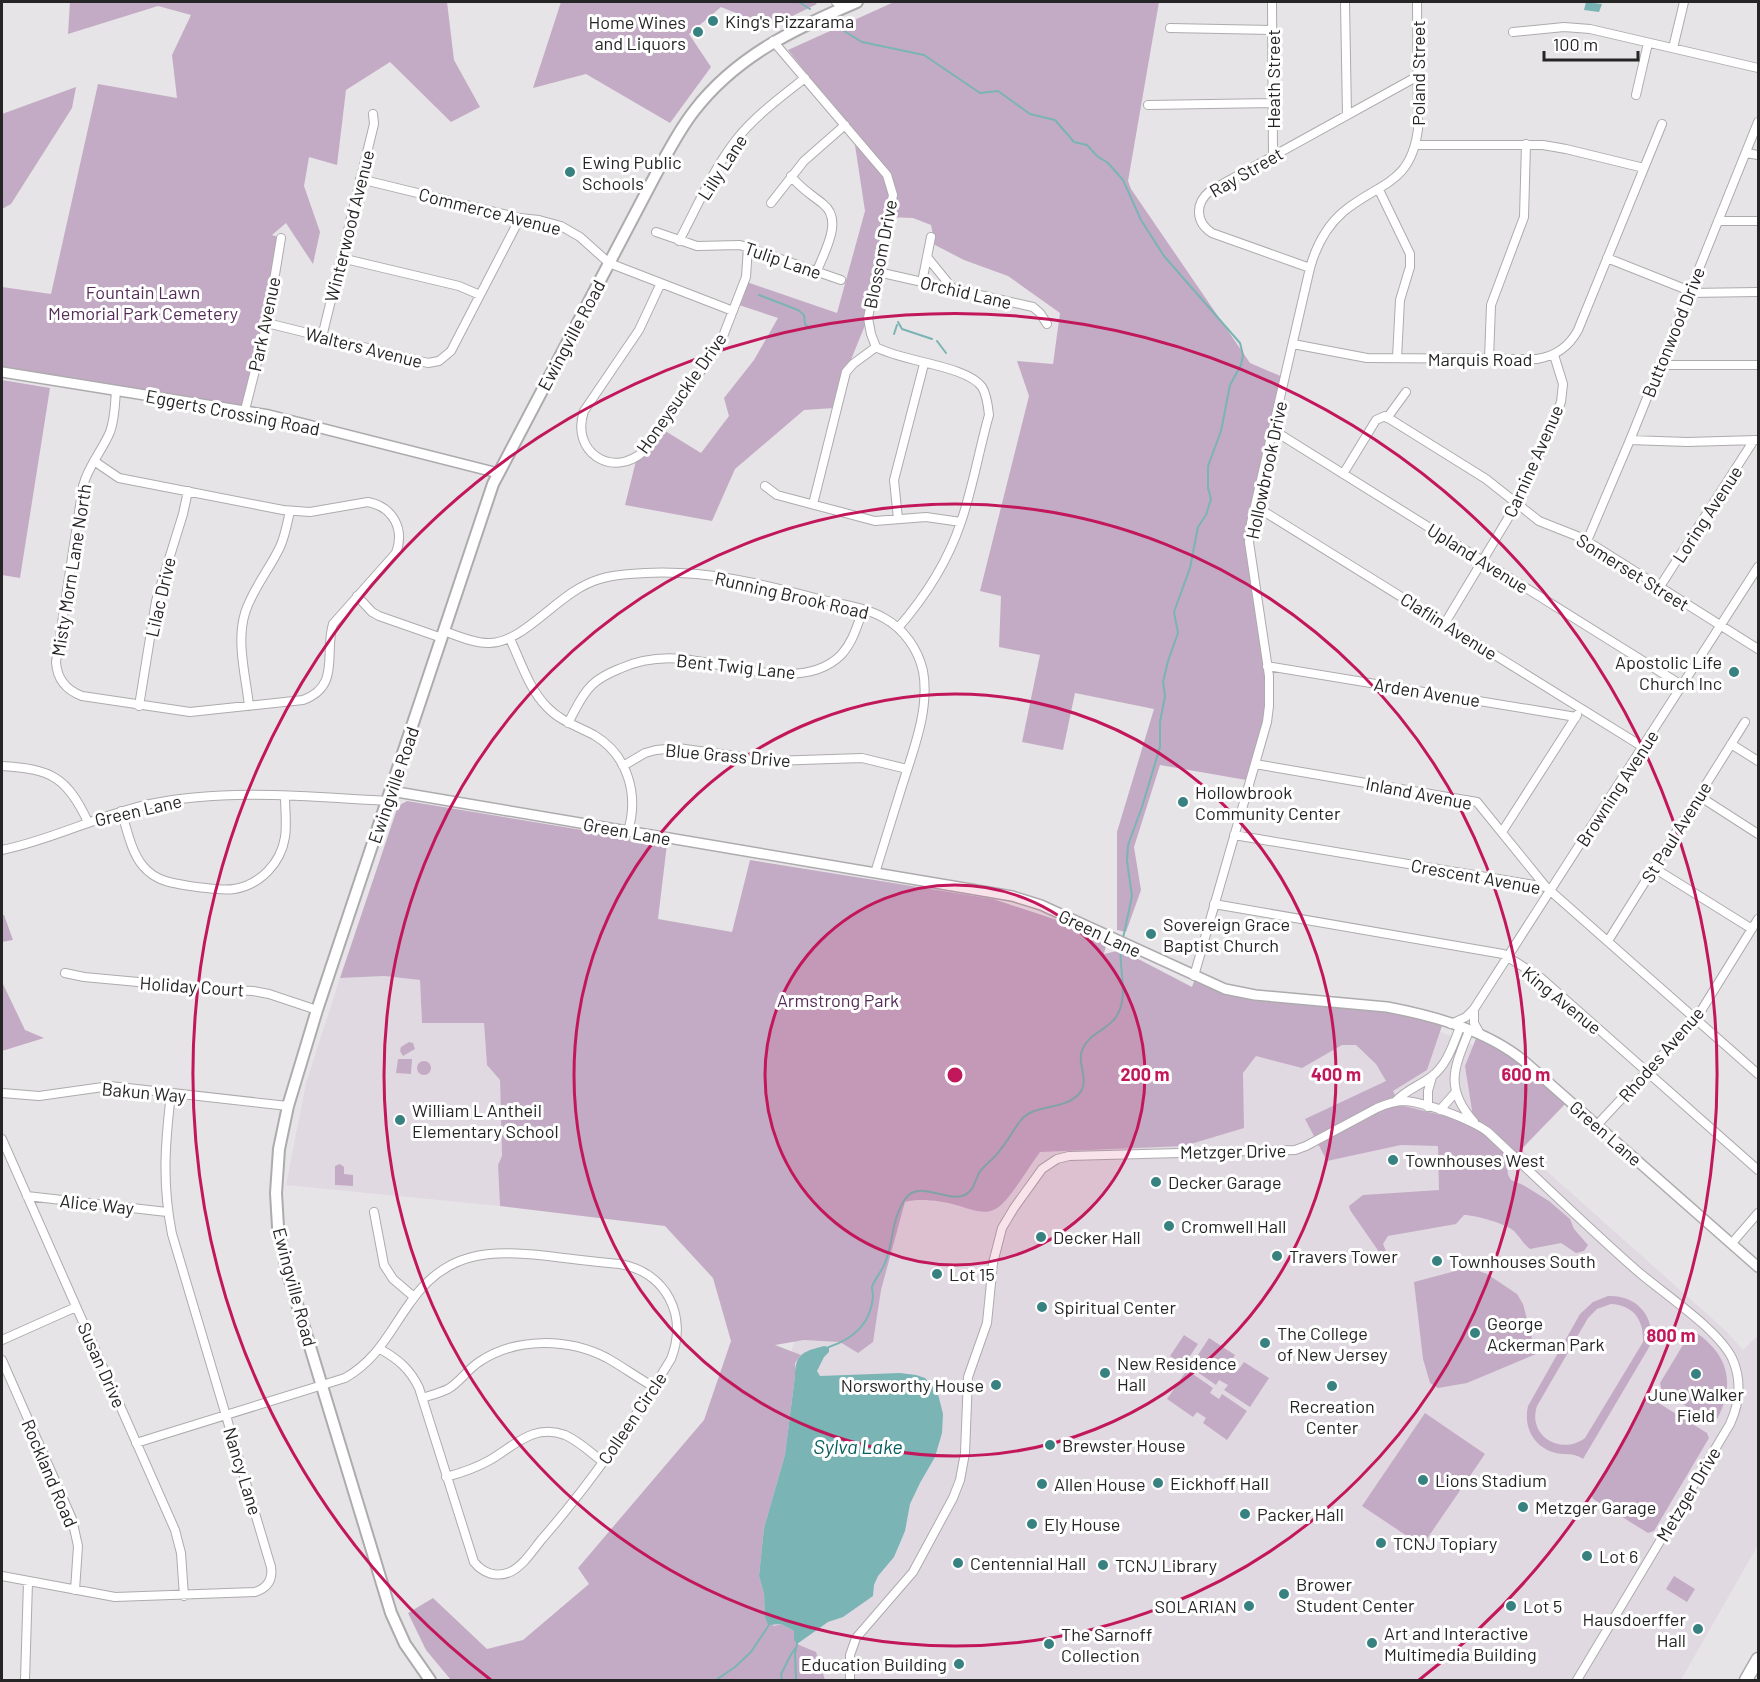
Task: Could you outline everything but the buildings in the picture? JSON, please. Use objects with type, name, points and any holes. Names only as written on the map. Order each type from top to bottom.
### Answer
[{"type":"main road","name":"Ewingville Road","points":[[430,1680],[405,1644],[396,1626],[287,1271],[278,1227],[276,1168],[288,1106],[317,1010],[498,472],[676,138],[695,109],[722,80],[773,41],[839,5],[857,2]]},
{"type":"main road","points":[[1746,1680],[1758,1659]]},
{"type":"street","name":"Heath Street","points":[[1272,2],[1273,156]]},
{"type":"street","points":[[1345,2],[1347,116]]},
{"type":"street","name":"Poland Street","points":[[1416,145],[1418,129],[1417,2]]},
{"type":"street","points":[[1673,48],[1684,2]]},
{"type":"street","points":[[1513,32],[1577,27],[1758,68]]},
{"type":"street","points":[[1170,28],[1272,30]]},
{"type":"street","name":"Blossom Drive","points":[[773,41],[887,175],[893,195],[868,318],[876,347]]},
{"type":"street","points":[[1636,95],[1648,43]]},
{"type":"street","name":"Ray Street","points":[[1310,268],[1212,233],[1200,219],[1199,206],[1205,195],[1418,76]]},
{"type":"street","name":"Lilly Lane","points":[[679,241],[714,173],[736,140],[759,116],[805,78]]},
{"type":"street","points":[[1148,105],[1273,103]]},
{"type":"street","name":"Winterwood Avenue","points":[[322,337],[374,124],[373,114]]},
{"type":"street","name":"Buttonwood Drive","points":[[1587,541],[1758,122]]},
{"type":"street","name":"Marquis Road","points":[[1293,344],[1353,356],[1397,358],[1537,359],[1554,355],[1574,338],[1662,124]]},
{"type":"street","points":[[771,203],[804,161],[845,125]]},
{"type":"street","points":[[1489,359],[1491,305],[1524,217],[1526,144]]},
{"type":"street","points":[[1416,145],[1526,144],[1558,147],[1644,168]]},
{"type":"street","name":"Hollowbrook Drive","points":[[1194,976],[1267,722],[1269,706],[1267,666],[1249,542],[1310,268],[1319,243],[1333,222],[1352,206],[1390,183],[1405,168],[1416,145]]},
{"type":"street","points":[[1746,153],[1758,155]]},
{"type":"street","points":[[791,176],[803,190],[829,210],[832,217],[833,226],[817,271]]},
{"type":"street","name":"Commerce Avenue","points":[[360,179],[561,226],[580,237],[609,263]]},
{"type":"street","points":[[1379,190],[1410,254],[1410,267],[1400,300],[1397,358]]},
{"type":"street","name":"Walters Avenue","points":[[267,323],[433,363],[448,354],[520,218]]},
{"type":"street","points":[[1718,221],[1758,221]]},
{"type":"street","name":"Tulip Lane","points":[[656,232],[697,246],[734,244],[748,247],[841,280]]},
{"type":"street","points":[[922,282],[931,237]]},
{"type":"street","name":"Park Avenue","points":[[245,410],[267,323],[281,238]]},
{"type":"street","points":[[733,311],[746,277],[748,247]]},
{"type":"street","points":[[927,257],[953,289]]},
{"type":"street","points":[[341,258],[459,286],[480,294]]},
{"type":"street","points":[[1607,258],[1689,292],[1758,292]]},
{"type":"street","name":"Honeysuckle Drive","points":[[609,263],[660,285],[733,311],[720,344],[644,451],[625,462],[603,460],[591,452],[586,445],[581,432],[584,411],[644,321],[660,285]]},
{"type":"street","name":"Orchid Lane","points":[[878,272],[1033,308],[1040,313],[1047,324]]},
{"type":"street","points":[[813,504],[846,372],[876,347],[891,354],[972,378],[982,388],[989,415],[961,522],[932,585],[898,628]]},
{"type":"street","name":"Carnine Avenue","points":[[1445,623],[1522,495],[1561,402],[1563,384],[1554,355]]},
{"type":"street","points":[[898,519],[894,480],[924,364]]},
{"type":"street","points":[[1660,364],[1758,365]]},
{"type":"street","name":"Eggerts Crossing Road","points":[[2,372],[245,410],[498,472]]},
{"type":"street","name":"Misty Morn Lane North","points":[[116,390],[112,427],[83,486],[56,662],[59,678],[68,689],[82,696],[139,706]]},
{"type":"street","points":[[1343,474],[1376,420],[1381,416],[1387,418],[1406,392]]},
{"type":"street","name":"Somerset Street","points":[[1387,418],[1486,479],[1539,521],[1587,541],[1758,649]]},
{"type":"street","name":"Upland Avenue","points":[[1273,430],[1683,686]]},
{"type":"street","points":[[1630,440],[1687,442],[1756,440]]},
{"type":"street","name":"Loring Avenue","points":[[1659,588],[1756,440]]},
{"type":"street","points":[[94,461],[120,477],[290,511],[322,511],[357,502],[368,502],[383,507],[389,512],[397,524],[400,538],[399,546],[392,559],[333,624],[329,674],[316,694],[303,700],[199,712],[139,706]]},
{"type":"street","points":[[765,486],[777,495],[875,521],[926,517],[961,522]]},
{"type":"street","name":"Lilac Drive","points":[[139,706],[156,601],[183,514],[188,490]]},
{"type":"street","name":"Claflin Avenue","points":[[1256,506],[1643,747]]},
{"type":"street","points":[[249,706],[242,638],[244,615],[284,537],[290,511]]},
{"type":"street","name":"Browning Avenue","points":[[1474,1009],[1758,567]]},
{"type":"street","name":"Running Brook Road","points":[[510,639],[578,588],[602,578],[636,573],[687,573],[738,578],[863,610],[884,618],[898,628],[916,652],[921,662],[924,685],[918,730],[875,873]]},
{"type":"street","points":[[357,596],[379,616],[443,635],[488,643],[510,639],[533,690],[548,709],[568,723],[602,741],[623,766],[633,800],[628,831]]},
{"type":"street","name":"Bent Twig Lane","points":[[568,723],[591,686],[610,672],[639,662],[682,659],[781,674],[813,672],[832,662],[848,646],[863,610]]},
{"type":"street","name":"Arden Avenue","points":[[1267,666],[1576,717]]},
{"type":"street","points":[[1502,831],[1582,708]]},
{"type":"street","name":"St Paul Avenue","points":[[1608,941],[1745,722]]},
{"type":"street","points":[[1731,744],[1758,761]]},
{"type":"street","name":"Blue Grass Drive","points":[[623,766],[656,750],[678,748],[771,761],[862,758],[907,769]]},
{"type":"street","name":"Inland Avenue","points":[[1255,764],[1477,802],[1549,889]]},
{"type":"street","points":[[2,766],[40,771],[56,778],[72,792],[88,822]]},
{"type":"street","points":[[122,811],[135,853],[151,874],[174,884],[223,890],[234,889],[261,878],[280,855],[285,838],[285,796]]},
{"type":"street","name":"Green Lane","points":[[2,850],[21,846],[122,811],[150,804],[199,797],[389,796],[628,831],[1025,900],[1212,984],[1239,992],[1405,1010],[1480,1034],[1514,1052],[1758,1267]]},
{"type":"street","points":[[1699,796],[1758,834]]},
{"type":"street","name":"Crescent Avenue","points":[[1234,835],[1549,889],[1758,1074]]},
{"type":"street","points":[[1654,868],[1752,929]]},
{"type":"street","name":"King Avenue","points":[[1214,904],[1498,953],[1508,957],[1541,978],[1758,1170]]},
{"type":"street","name":"Rhodes Avenue","points":[[1597,1125],[1696,1018],[1758,919]]},
{"type":"street","name":"Holiday Court","points":[[65,973],[119,980],[253,991],[317,1010]]},
{"type":"street","points":[[1396,1101],[1402,1094],[1432,1077],[1444,1064],[1460,1027],[1474,1009]]},
{"type":"street","points":[[1474,1009],[1473,1020],[1480,1034]]},
{"type":"street","points":[[1460,1027],[1454,1070],[1455,1094],[1475,1123]]},
{"type":"street","points":[[1428,1107],[1428,1091],[1432,1077]]},
{"type":"street","name":"Bakun Way","points":[[2,1094],[39,1096],[110,1086],[288,1106]]},
{"type":"street","name":"Nancy Lane","points":[[2,1576],[114,1597],[255,1592],[265,1588],[271,1579],[271,1567],[167,1212],[164,1170],[171,1094]]},
{"type":"street","points":[[1440,1110],[1455,1094]]},
{"type":"street","name":"Metzger Drive","points":[[850,1680],[850,1655],[856,1638],[913,1572],[957,1488],[964,1461],[968,1377],[987,1323],[995,1252],[1008,1216],[1042,1169],[1057,1159],[1069,1156],[1295,1150],[1377,1108],[1396,1101],[1409,1101],[1440,1110],[1475,1123],[1488,1132],[1634,1268],[1718,1338],[1733,1360],[1739,1386],[1737,1405],[1730,1424],[1576,1680]]},
{"type":"street","name":"Susan Drive","points":[[2,1139],[179,1541],[184,1596]]},
{"type":"street","name":"Alice Way","points":[[27,1196],[167,1212]]},
{"type":"street","points":[[374,1212],[384,1265],[393,1279],[414,1297]]},
{"type":"street","points":[[1732,1243],[1758,1213]]},
{"type":"street","name":"Colleen Circle","points":[[136,1443],[345,1378],[357,1371],[380,1349],[425,1284],[447,1268],[471,1257],[509,1252],[620,1264],[637,1269],[660,1285],[670,1300],[677,1319],[675,1349],[654,1387],[603,1462],[518,1567],[502,1575],[489,1574],[474,1562],[419,1388],[408,1370],[393,1356],[380,1349]]},
{"type":"street","points":[[2,1340],[76,1306]]},
{"type":"street","points":[[422,1398],[447,1390],[479,1362],[492,1355],[505,1349],[533,1344],[563,1344],[592,1352],[654,1387]]},
{"type":"street","name":"Rockland Road","points":[[2,1360],[72,1519],[78,1546],[75,1590]]},
{"type":"street","points":[[446,1477],[478,1466],[528,1435],[545,1432],[563,1434],[572,1438],[603,1462]]},
{"type":"street","points":[[25,1680],[28,1582]]},
{"type":"shaded area","name":"William L Antheil Elementary School","points":[[384,976],[420,980],[422,1023],[484,1023],[487,1065],[500,1080],[502,1157],[498,1165],[500,1206],[286,1185],[306,1083],[340,978]]},
{"type":"shaded area","name":"The College of New Jersey","points":[[1260,1012],[1425,1026],[1489,1051],[1554,1101],[1523,1150],[1725,1330],[1743,1350],[1758,1335],[1758,1545],[1681,1680],[772,1680],[738,1516],[800,1324],[888,1197]]},
{"type":"green space","name":"Fountain Lawn Memorial Park Cemetery","points":[[70,2],[447,2],[454,60],[480,107],[451,122],[390,62],[346,90],[337,165],[309,157],[304,186],[320,232],[313,264],[286,223],[272,235],[281,238],[267,323],[245,410],[2,372],[2,287],[51,294],[98,84],[177,98],[172,55],[191,15],[158,6],[68,34]]},
{"type":"green space","points":[[561,2],[814,2],[817,4],[770,27],[721,7],[689,34],[711,67],[670,123],[586,74],[533,88]]},
{"type":"green space","points":[[894,2],[1159,2],[1128,181],[1131,189],[1250,363],[1285,378],[1249,534],[1270,680],[1262,744],[1252,781],[1160,765],[1134,847],[1141,890],[1126,932],[1117,930],[1117,832],[1154,709],[1075,693],[1063,750],[1022,742],[1040,655],[999,647],[1001,596],[980,591],[1029,396],[1017,361],[1053,364],[1060,313],[1008,276],[964,260],[935,245],[931,225],[913,218],[888,217],[868,318],[834,408],[804,410],[735,469],[712,521],[625,505],[637,457],[662,429],[701,453],[729,416],[724,398],[754,360],[778,318],[736,304],[744,281],[837,313],[865,211],[853,132],[788,50]]},
{"type":"green space","points":[[76,87],[72,108],[11,204],[2,209],[2,114]]},
{"type":"green space","points":[[2,380],[50,388],[20,578],[2,575]]},
{"type":"green space","name":"Armstrong Park","points":[[407,801],[667,844],[658,919],[732,932],[750,860],[993,899],[1057,920],[1106,945],[1104,954],[1121,950],[1192,987],[1197,973],[1240,990],[1444,1020],[1427,1070],[1393,1091],[1400,1105],[1474,1123],[1465,1066],[1479,1031],[1570,1099],[1507,1164],[1508,1175],[1511,1180],[1549,1201],[1570,1219],[1574,1229],[1588,1245],[1584,1251],[1576,1253],[1561,1243],[1530,1249],[1510,1228],[1490,1220],[1464,1215],[1456,1224],[1388,1236],[1383,1244],[1389,1258],[1386,1262],[1349,1206],[1363,1195],[1439,1190],[1438,1146],[1401,1145],[1327,1161],[1305,1119],[1386,1081],[1376,1064],[1356,1045],[1342,1045],[1302,1068],[1256,1056],[1243,1073],[1244,1128],[1184,1146],[1040,1152],[1006,1200],[990,1211],[979,1211],[930,1200],[905,1202],[881,1290],[873,1342],[858,1353],[840,1342],[804,1340],[775,1345],[801,1355],[795,1363],[785,1455],[764,1528],[759,1576],[764,1594],[765,1617],[774,1626],[781,1624],[794,1631],[797,1644],[816,1652],[825,1680],[451,1680],[426,1650],[408,1613],[433,1598],[487,1649],[523,1640],[589,1584],[578,1568],[704,1420],[731,1341],[713,1278],[665,1226],[500,1206],[498,1165],[502,1156],[500,1080],[487,1065],[484,1023],[422,1023],[420,980],[384,976],[340,978],[398,806]]},
{"type":"green space","points":[[2,915],[4,915],[13,940],[2,942]]},
{"type":"green space","points":[[2,982],[25,1030],[44,1038],[2,1051]]},
{"type":"green space","points":[[409,1042],[413,1043],[415,1049],[403,1056],[400,1051],[401,1047]]},
{"type":"green space","points":[[398,1059],[412,1059],[411,1074],[396,1073]]},
{"type":"green space","points":[[424,1061],[429,1063],[431,1068],[429,1073],[424,1075],[419,1073],[417,1068],[419,1063]]},
{"type":"green space","points":[[340,1164],[344,1167],[344,1174],[353,1175],[353,1186],[335,1185],[335,1166]]},
{"type":"green space","name":"George Ackerman Park","points":[[1463,1269],[1487,1274],[1517,1294],[1523,1304],[1536,1354],[1467,1383],[1438,1388],[1430,1383],[1423,1359],[1414,1282]]},
{"type":"green space","points":[[1608,1296],[1628,1299],[1635,1303],[1647,1316],[1651,1344],[1583,1459],[1556,1453],[1542,1446],[1529,1429],[1527,1414],[1528,1406],[1580,1314],[1593,1302]],"holes":[[[1611,1304],[1626,1307],[1636,1316],[1642,1327],[1643,1342],[1585,1438],[1566,1445],[1548,1440],[1537,1426],[1535,1417],[1537,1406],[1588,1318],[1597,1309]]]},
{"type":"green space","name":"June Walker Field","points":[[1692,1330],[1714,1349],[1726,1371],[1726,1396],[1715,1423],[1662,1392],[1660,1383]]},
{"type":"green space","points":[[1184,1335],[1198,1344],[1184,1365],[1170,1356]]},
{"type":"green space","points":[[1209,1338],[1235,1355],[1230,1364],[1239,1369],[1244,1362],[1269,1378],[1250,1407],[1224,1390],[1228,1385],[1219,1380],[1216,1385],[1190,1367]]},
{"type":"green space","points":[[1187,1370],[1213,1388],[1210,1393],[1219,1399],[1222,1394],[1247,1411],[1227,1440],[1203,1423],[1206,1418],[1197,1412],[1193,1417],[1167,1399]]},
{"type":"green space","points":[[1652,1399],[1707,1433],[1709,1438],[1654,1531],[1648,1533],[1593,1499],[1591,1494],[1647,1400]]},
{"type":"green space","name":"Lions Stadium","points":[[1425,1413],[1485,1454],[1422,1546],[1362,1506]]},
{"type":"green space","points":[[1674,1576],[1695,1589],[1687,1602],[1666,1589]]},
{"type":"water","points":[[1586,2],[1602,4],[1599,12],[1584,10]]},
{"type":"water","name":"Sylva Lake","points":[[824,1346],[829,1347],[829,1352],[817,1371],[820,1376],[900,1373],[925,1378],[938,1394],[943,1414],[942,1433],[935,1457],[910,1504],[905,1531],[894,1557],[878,1576],[873,1596],[843,1617],[828,1622],[797,1644],[794,1640],[794,1631],[781,1624],[768,1625],[759,1576],[764,1528],[785,1455],[795,1368],[802,1354]]},
{"type":"waterway","points":[[799,2],[810,9]]},
{"type":"waterway","points":[[844,31],[862,42],[924,55],[980,93],[998,91],[1030,114],[1055,120],[1074,142],[1087,145],[1123,180],[1141,220],[1164,256],[1240,343],[1243,355],[1241,365],[1230,385],[1221,431],[1208,466],[1208,488],[1211,499],[1206,515],[1198,527],[1190,568],[1174,612],[1178,633],[1163,682],[1165,696],[1160,722],[1160,747],[1128,845],[1127,861],[1132,896],[1123,938]]},
{"type":"waterway","points":[[759,295],[798,310],[804,315],[805,324],[810,329]]},
{"type":"waterway","points":[[898,322],[902,329],[932,339]]},
{"type":"waterway","points":[[894,334],[897,325]]},
{"type":"waterway","points":[[937,341],[946,353]]},
{"type":"waterway","points":[[829,1347],[853,1335],[869,1315],[872,1306],[872,1287],[885,1263],[897,1215],[905,1199],[911,1193],[918,1191],[958,1197],[965,1195],[973,1187],[981,1170],[998,1153],[1021,1120],[1033,1111],[1072,1100],[1082,1090],[1084,1084],[1081,1060],[1083,1048],[1089,1039],[1116,1017],[1120,1009],[1123,991],[1121,946]]},
{"type":"waterway","points":[[716,1680],[751,1652],[769,1625]]},
{"type":"waterway","points":[[796,1680],[797,1644]]},
{"type":"waterway","points":[[782,1680],[781,1674],[796,1648]]},
{"type":"place","name":"King's Pizzarama","points":[[713,21]]},
{"type":"place","name":"Home Wines and Liquors","points":[[698,32]]},
{"type":"place","name":"Ewing Public Schools","points":[[570,172]]},
{"type":"place","name":"Apostolic Life Church Inc","points":[[1734,672]]},
{"type":"place","name":"Hollowbrook Community Center","points":[[1183,802]]},
{"type":"place","name":"Sovereign Grace Baptist Church","points":[[1151,934]]},
{"type":"place","name":"William L Antheil Elementary School","points":[[400,1120]]},
{"type":"place","name":"Townhouses West","points":[[1393,1160]]},
{"type":"place","name":"Decker Garage","points":[[1156,1182]]},
{"type":"place","name":"Cromwell Hall","points":[[1169,1226]]},
{"type":"place","name":"Decker Hall","points":[[1041,1237]]},
{"type":"place","name":"Travers Tower","points":[[1277,1256]]},
{"type":"place","name":"Townhouses South","points":[[1437,1261]]},
{"type":"place","name":"Lot 15","points":[[937,1274]]},
{"type":"place","name":"Spiritual Center","points":[[1042,1307]]},
{"type":"place","name":"George Ackerman Park","points":[[1475,1333]]},
{"type":"place","name":"The College of New Jersey","points":[[1265,1343]]},
{"type":"place","name":"New Residence Hall","points":[[1105,1373]]},
{"type":"place","name":"June Walker Field","points":[[1696,1374]]},
{"type":"place","name":"Norsworthy House","points":[[996,1385]]},
{"type":"place","name":"Recreation Center","points":[[1332,1386]]},
{"type":"place","name":"Brewster House","points":[[1050,1445]]},
{"type":"place","name":"Lions Stadium","points":[[1423,1480]]},
{"type":"place","name":"Eickhoff Hall","points":[[1158,1483]]},
{"type":"place","name":"Allen House","points":[[1042,1484]]},
{"type":"place","name":"Metzger Garage","points":[[1523,1507]]},
{"type":"place","name":"Packer Hall","points":[[1245,1514]]},
{"type":"place","name":"Ely House","points":[[1032,1524]]},
{"type":"place","name":"TCNJ Topiary","points":[[1381,1543]]},
{"type":"place","name":"Lot 6","points":[[1587,1556]]},
{"type":"place","name":"Centennial Hall","points":[[958,1563]]},
{"type":"place","name":"TCNJ Library","points":[[1103,1565]]},
{"type":"place","name":"Brower Student Center","points":[[1284,1594]]},
{"type":"place","name":"SOLARIAN","points":[[1249,1606]]},
{"type":"place","name":"Lot 5","points":[[1511,1606]]},
{"type":"place","name":"Hausdoerffer Hall","points":[[1698,1629]]},
{"type":"place","name":"Art and Interactive Multimedia Building","points":[[1372,1643]]},
{"type":"place","name":"The Sarnoff Collection","points":[[1049,1644]]},
{"type":"place","name":"Education Building","points":[[959,1664]]}]
